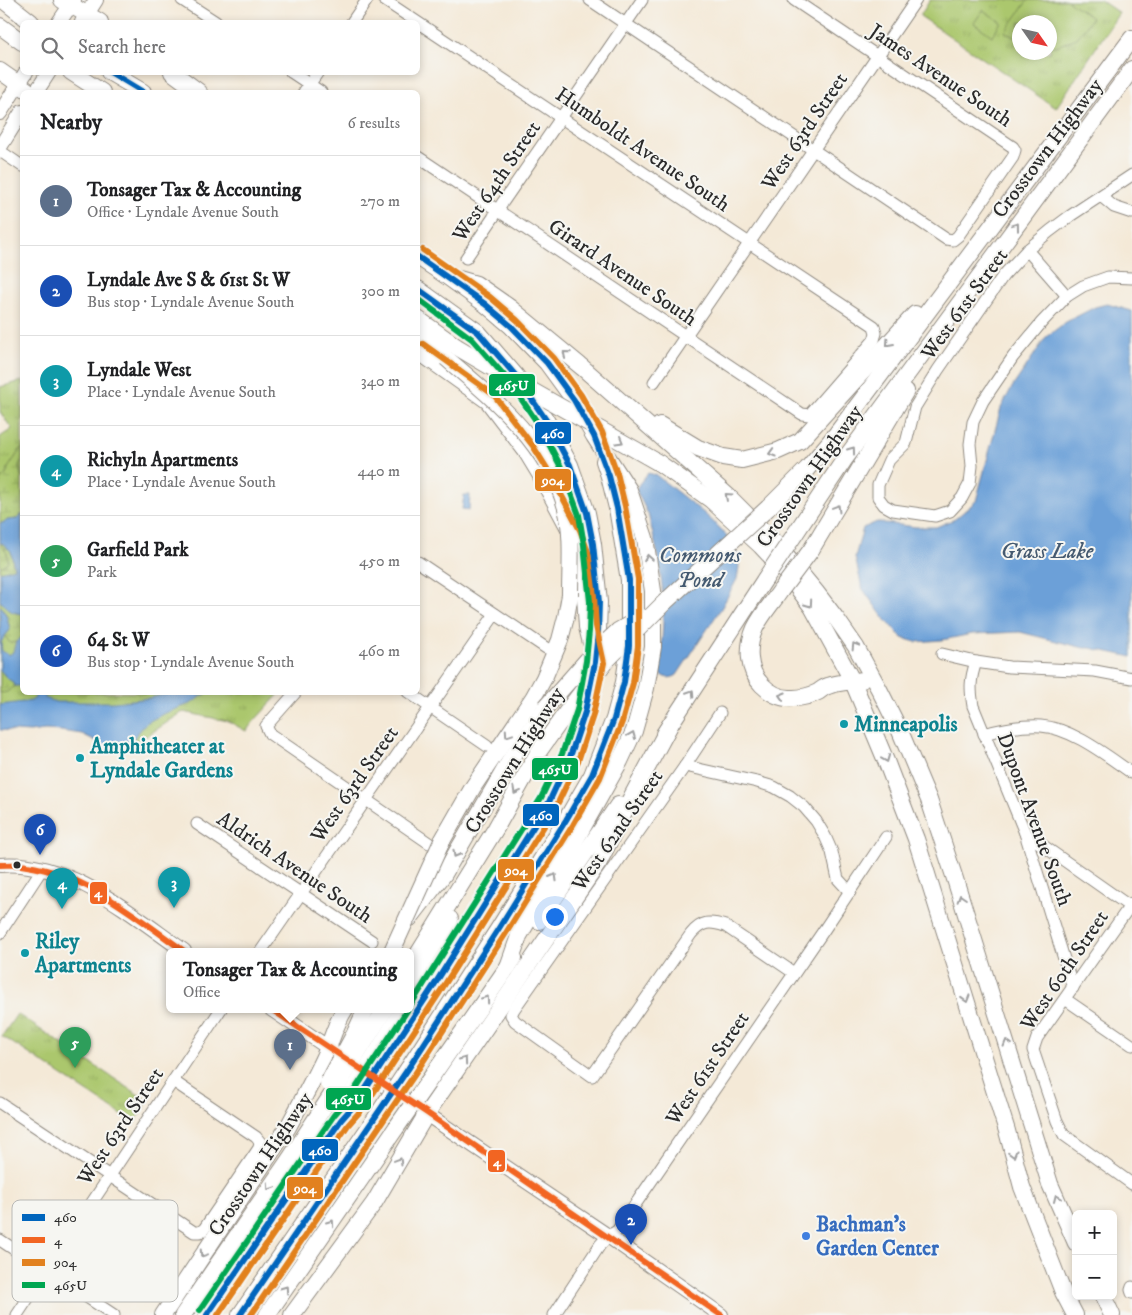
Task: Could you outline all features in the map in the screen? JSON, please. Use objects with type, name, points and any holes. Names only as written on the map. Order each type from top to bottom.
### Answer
[{"type":"highway","points":[[3,0],[29,20]]},
{"type":"highway","points":[[69,2],[90,20]]},
{"type":"highway","points":[[0,26],[19,40]]},
{"type":"highway","name":"Crosstown Highway","points":[[414,961],[496,828],[539,751],[605,662],[665,602],[768,508],[807,469],[837,433],[1132,38]]},
{"type":"highway","name":"Crosstown Highway","points":[[267,1315],[600,831],[844,460],[1132,69]]},
{"type":"highway","points":[[0,71],[25,83]]},
{"type":"highway","points":[[76,75],[99,90]]},
{"type":"highway","points":[[114,75],[139,90]]},
{"type":"highway","points":[[176,75],[196,90]]},
{"type":"highway","points":[[583,368],[642,413],[698,448],[723,457],[742,460],[778,452],[800,441],[980,242]]},
{"type":"highway","points":[[420,258],[485,304],[511,326],[548,363],[574,400],[594,436],[630,490],[645,538],[653,591],[653,647],[648,680],[634,732],[575,841],[519,936],[508,967]]},
{"type":"highway","points":[[445,275],[476,284],[509,307],[583,368],[729,496],[777,545],[816,592],[856,647],[879,689],[908,750],[937,824],[1050,1184],[1072,1234]]},
{"type":"highway","points":[[414,994],[478,917],[549,802],[570,757],[585,712],[595,662],[599,602],[593,544],[587,513],[570,466],[546,420],[516,376],[478,332],[420,290]]},
{"type":"highway","points":[[879,689],[873,683],[864,680],[827,686],[804,698],[790,699],[777,696],[760,683],[755,676],[750,662],[752,635],[781,590],[811,550],[956,308]]},
{"type":"highway","points":[[393,948],[435,842],[544,678],[560,640],[570,596],[570,544],[566,508],[552,474],[530,437],[451,352],[420,322]]},
{"type":"highway","points":[[420,336],[513,380],[659,463],[711,500],[760,546],[788,575],[812,607],[852,682],[883,753],[916,839],[1007,1131],[1022,1187],[1074,1315]]},
{"type":"highway","points":[[420,352],[488,401],[526,451],[540,474],[572,534],[579,554],[587,627],[595,662]]},
{"type":"highway","points":[[240,1315],[408,1069],[499,928],[592,775],[614,719],[624,682],[629,646],[628,580],[617,508],[609,476],[594,436]]},
{"type":"highway","points":[[378,946],[444,874],[512,757],[545,708],[588,659],[618,631],[665,602]]},
{"type":"highway","points":[[827,686],[836,666],[832,644]]},
{"type":"highway","points":[[292,1315],[374,1203],[427,1113],[599,862],[670,725]]},
{"type":"highway","points":[[414,989],[496,828]]},
{"type":"highway","points":[[178,1292],[288,1127],[306,1096],[342,1013]]},
{"type":"highway","points":[[367,1013],[372,1044]]},
{"type":"highway","name":"Crosstown Highway","points":[[182,1315],[291,1157],[343,1092],[372,1044],[384,1013]]},
{"type":"highway","points":[[207,1315],[341,1120],[343,1092],[372,1044],[398,1013]]},
{"type":"highway","points":[[372,1044],[399,1013]]},
{"type":"highway","points":[[1105,1300],[1112,1315]]},
{"type":"highway","points":[[163,1315],[172,1302]]},
{"type":"main road","points":[[90,20],[96,0]]},
{"type":"main road","points":[[60,20],[69,2]]},
{"type":"main road","points":[[37,90],[47,75]]},
{"type":"main road","points":[[0,113],[25,83]]},
{"type":"main road","points":[[0,146],[20,115]]},
{"type":"main road","points":[[0,865],[42,869],[68,877],[94,890],[180,948]]},
{"type":"main road","points":[[277,1013],[608,1236],[721,1315]]},
{"type":"street","points":[[182,0],[213,20]]},
{"type":"street","points":[[353,20],[367,0]]},
{"type":"street","name":"Humboldt Avenue South","points":[[384,0],[414,20]]},
{"type":"street","points":[[590,0],[813,150]]},
{"type":"street","name":"West 64th Street","points":[[466,258],[642,0]]},
{"type":"street","name":"James Avenue South","points":[[794,0],[1010,144],[1015,150],[1014,157],[958,236],[953,240],[946,238],[813,150]]},
{"type":"street","name":"West 63rd Street","points":[[654,382],[916,0]]},
{"type":"street","name":"Humboldt Avenue South","points":[[420,24],[874,326],[876,333],[874,340],[808,415]]},
{"type":"street","points":[[294,75],[306,89],[316,75]]},
{"type":"street","points":[[0,151],[20,165]]},
{"type":"street","name":"Girard Avenue South","points":[[420,158],[802,414],[808,415]]},
{"type":"street","name":"West 61st Street","points":[[1067,296],[1013,357],[983,400],[973,422],[970,444],[972,466],[970,483],[962,498],[950,511],[935,516],[893,510],[884,505],[878,497],[878,485],[890,460],[906,443],[915,407],[938,370],[1003,276],[1027,250],[1070,216],[1132,175]]},
{"type":"street","points":[[1101,196],[1114,207],[1132,213]]},
{"type":"street","points":[[1027,250],[1067,296],[1083,286],[1108,277],[1132,278]]},
{"type":"street","points":[[420,563],[546,648]]},
{"type":"street","name":"West 63rd Street","points":[[263,948],[495,614]]},
{"type":"street","points":[[942,654],[1009,667],[1095,671],[1132,678]]},
{"type":"street","name":"Dupont Avenue South","points":[[976,662],[971,676],[970,691],[973,706],[1025,833],[1073,988]]},
{"type":"street","points":[[293,695],[266,726],[270,734],[366,799],[435,842]]},
{"type":"street","points":[[412,695],[487,746]]},
{"type":"street","name":"West 62nd Street","points":[[720,713],[685,766],[514,1009],[512,1015],[514,1021],[592,1076],[698,926],[707,923],[725,926],[794,973]]},
{"type":"street","points":[[984,734],[1003,729],[1041,726],[1056,729],[1084,741],[1132,773]]},
{"type":"street","points":[[685,766],[757,782],[790,796],[804,807],[816,821],[832,852],[838,878],[850,892]]},
{"type":"street","name":"Aldrich Avenue South","points":[[197,824],[378,946]]},
{"type":"street","points":[[1025,833],[1131,906]]},
{"type":"street","name":"West 61st Street","points":[[554,1315],[600,1245],[608,1236],[617,1232],[886,837]]},
{"type":"street","points":[[0,933],[42,869]]},
{"type":"street","name":"West 60th Street","points":[[1131,906],[1037,1038],[1033,1050],[1057,1121],[1064,1135],[1132,1184]]},
{"type":"street","points":[[1065,1000],[1132,1045]]},
{"type":"street","name":"West 63rd Street","points":[[94,1200],[218,1013]]},
{"type":"street","points":[[173,1081],[260,1142],[254,1156],[204,1229],[200,1232],[194,1232],[178,1221]]},
{"type":"street","points":[[0,1103],[146,1200]]},
{"type":"street","points":[[0,1240],[12,1248]]},
{"type":"street","name":"West 63rd Street","points":[[17,1315],[26,1302]]},
{"type":"street","points":[[94,1302],[114,1315]]},
{"type":"green space","points":[[930,0],[1100,0],[1119,13],[1056,108],[920,16]]},
{"type":"green space","points":[[1028,0],[1067,0],[1092,18],[1077,38],[1057,46],[1057,15],[1017,15]]},
{"type":"green space","points":[[983,10],[1001,22],[992,36],[974,23]]},
{"type":"green space","points":[[1012,22],[1012,36],[1005,32]]},
{"type":"green space","points":[[20,382],[20,695],[278,695],[246,731],[228,721],[183,712],[139,741],[35,702],[0,722],[0,437],[12,429],[0,412],[0,387]]},
{"type":"green space","points":[[20,450],[20,516],[17,519],[8,520],[0,524],[0,480],[7,473],[8,468]]},
{"type":"green space","points":[[0,543],[11,551],[14,569],[0,572],[0,567],[5,565],[8,556]]},
{"type":"green space","points":[[0,601],[12,612],[20,614],[20,639],[16,642],[10,643],[5,636],[10,630],[7,617],[2,607],[0,607]]},
{"type":"green space","points":[[0,670],[15,686],[7,692],[0,693]]},
{"type":"green space","points":[[17,1014],[148,1101],[134,1123],[2,1036]]},
{"type":"water","name":"Grass Lake","points":[[1107,304],[1132,311],[1132,657],[1084,648],[1020,632],[972,634],[942,640],[916,642],[902,638],[883,617],[862,588],[855,557],[863,528],[877,522],[916,527],[936,527],[955,519],[976,501],[1001,408],[1011,389],[1046,337],[1066,322],[1095,307]]},
{"type":"water","name":"Commons Pond","points":[[648,473],[656,475],[705,514],[724,532],[738,555],[737,579],[722,607],[677,675],[670,678],[663,676],[660,672],[663,622],[662,585],[657,551],[648,514],[636,490]]},
{"type":"water","points":[[464,495],[470,495],[469,510],[462,509]]},
{"type":"water","points":[[20,516],[20,614],[12,612],[0,601],[0,572],[14,568],[11,551],[0,543],[0,524],[8,520],[17,519]]},
{"type":"water","points":[[0,607],[2,607],[10,630],[2,641],[2,651],[9,655],[13,652],[16,642],[20,639],[20,686],[15,686],[0,670]]},
{"type":"water","points":[[35,695],[45,695],[45,698],[56,702],[114,702],[162,695],[203,695],[192,703],[146,723],[121,750],[109,749],[82,734],[45,730],[30,732],[0,730],[0,705],[31,701],[35,698]]},
{"type":"transit line","name":"460","points":[[115,75],[140,90]]},
{"type":"transit line","name":"904","points":[[251,1315],[415,1074],[573,825],[600,778],[622,722],[633,683],[638,646],[638,579],[617,473],[602,432],[581,395],[554,358],[517,320],[490,297],[423,250]]},
{"type":"transit line","name":"460","points":[[240,1315],[408,1069],[566,820],[592,775],[614,719],[624,682],[629,646],[629,580],[617,508],[609,476],[594,436],[574,400],[547,363],[511,326],[485,304],[420,258]]},
{"type":"transit line","name":"460","points":[[207,1315],[341,1120],[357,1102],[433,987],[549,802],[570,757],[585,712],[595,662],[599,602],[593,544],[587,513],[570,465],[546,420],[516,376],[478,332],[420,290]]},
{"type":"transit line","name":"465U","points":[[414,1000],[541,798],[562,754],[577,710],[586,661],[590,602],[579,515],[562,469],[539,425],[509,381],[472,339],[420,300]]},
{"type":"transit line","name":"904","points":[[218,1315],[348,1125],[364,1107],[440,992],[556,807],[578,761],[593,715],[604,663],[596,626],[588,552],[580,530],[548,470],[533,446],[494,395],[423,344]]},
{"type":"transit line","name":"4","points":[[0,865],[27,866],[70,878],[110,899],[180,948]]},
{"type":"transit line","name":"4","points":[[277,1013],[427,1113],[721,1315]]},
{"type":"transit line","name":"465U","points":[[200,1310],[334,1115],[350,1097],[405,1013]]},
{"type":"place","name":"Minneapolis","points":[[844,724]]},
{"type":"place","name":"Amphitheater at Lyndale Gardens","points":[[80,758]]},
{"type":"place","name":"64 St W","points":[[40,855]]},
{"type":"place","name":"Lyndale West","points":[[174,908]]},
{"type":"place","name":"Richyln Apartments","points":[[62,909]]},
{"type":"place","name":"Riley Apartments","points":[[25,953]]},
{"type":"place","name":"Garfield Park","points":[[75,1068]]},
{"type":"place","name":"Tonsager Tax & Accounting","points":[[290,1070]]},
{"type":"place","name":"Bachman's Garden Center","points":[[806,1236]]},
{"type":"place","name":"Lyndale Ave S & 61st St W","points":[[631,1245]]}]
